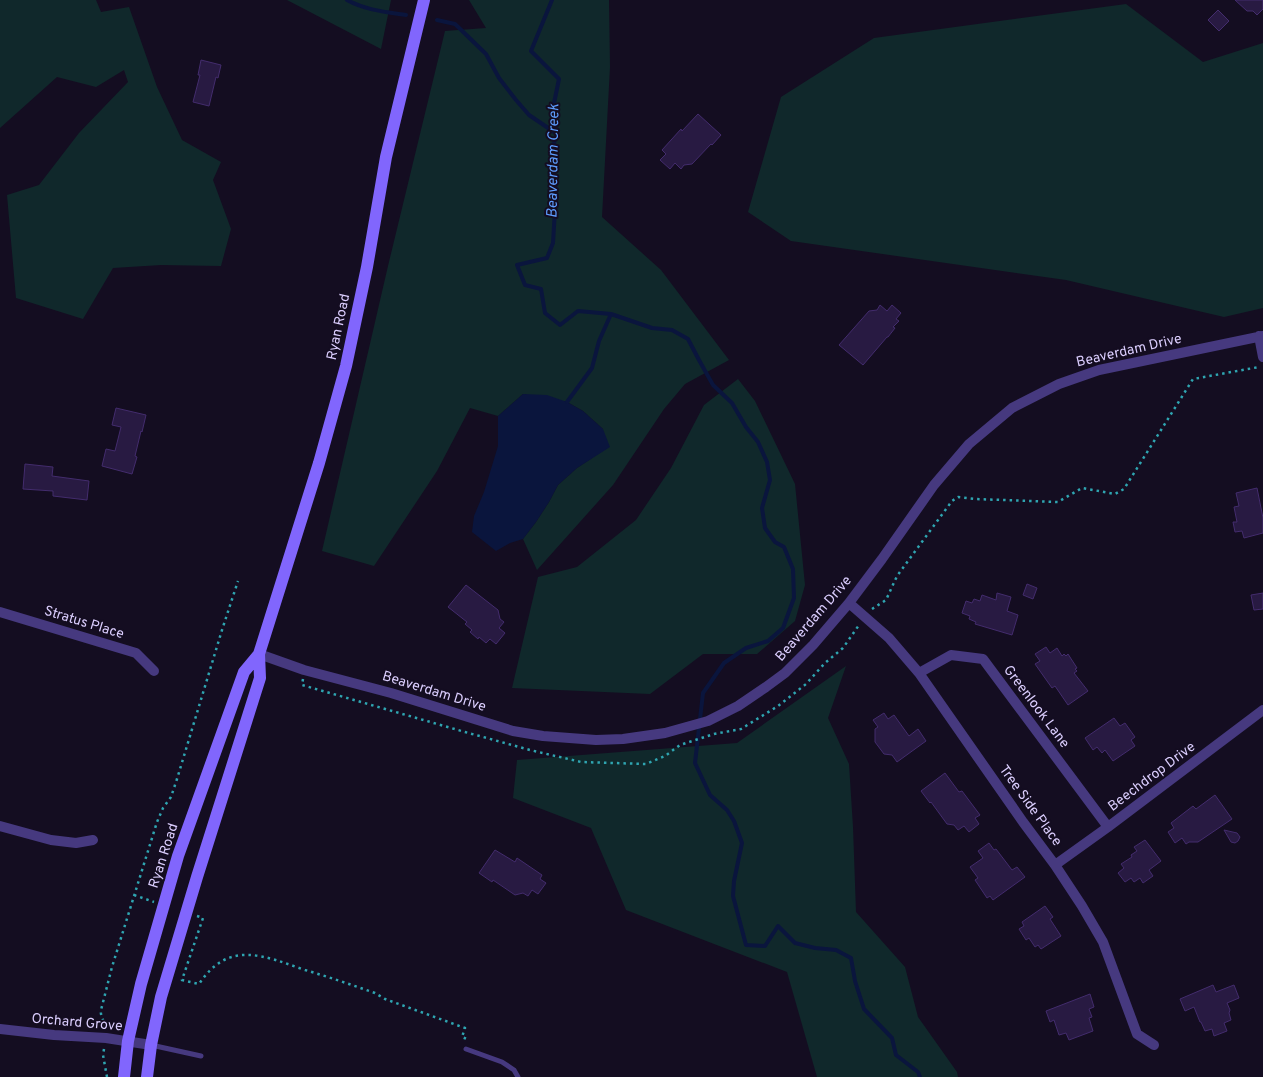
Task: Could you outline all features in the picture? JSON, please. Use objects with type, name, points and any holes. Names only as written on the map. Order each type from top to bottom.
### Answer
[{"type":"main road","name":"Ryan Road","points":[[147,1077],[151,1045],[161,997],[260,678],[259,654],[317,472],[346,366],[367,267],[386,157],[424,0]]},
{"type":"main road","name":"Ryan Road","points":[[124,1077],[128,1041],[140,984],[178,856],[244,672],[259,654]]},
{"type":"street","name":"Beaverdam Drive","points":[[259,654],[304,670],[391,693],[513,731],[543,736],[596,740],[623,739],[665,733],[691,726],[738,706],[785,673],[813,645],[849,603],[934,485],[970,444],[1012,408],[1059,384],[1098,370],[1261,336]]},
{"type":"street","points":[[1261,336],[1263,357]]},
{"type":"street","name":"Tree Side Place","points":[[849,603],[889,638],[918,673],[1023,822],[1056,865],[1103,942],[1137,1034],[1154,1045]]},
{"type":"street","name":"Stratus Place","points":[[0,612],[136,653],[154,671]]},
{"type":"street","name":"Greenlook Lane","points":[[918,673],[950,655],[983,659],[1108,827]]},
{"type":"street","name":"Beechdrop Drive","points":[[1056,865],[1263,710]]},
{"type":"street","points":[[0,826],[51,840],[76,843],[94,840]]},
{"type":"street","name":"Orchard Grove","points":[[0,1029],[106,1038],[151,1045]]},
{"type":"lane","points":[[151,1045],[202,1056]]},
{"type":"lane","points":[[466,1049],[502,1062],[514,1070],[518,1077]]},
{"type":"path","points":[[689,742],[706,736],[741,729],[778,706],[806,684],[825,663],[843,648],[865,616],[886,600],[897,576],[952,501],[958,497],[1058,502],[1082,488],[1115,494],[1124,489],[1193,379],[1263,366]]},
{"type":"path","points":[[106,1027],[104,1019],[100,1015],[101,1010],[134,895],[156,822],[171,797],[177,780],[238,581]]},
{"type":"path","points":[[134,895],[164,905]]},
{"type":"path","points":[[186,913],[203,918],[182,980],[200,984],[219,962],[240,955],[265,956],[375,993],[385,999],[466,1028],[462,1037],[469,1040],[466,1049]]},
{"type":"path","points":[[107,1046],[103,1055],[107,1077]]},
{"type":"green space","points":[[0,0],[96,0],[101,12],[129,7],[157,87],[182,140],[221,162],[213,180],[231,229],[221,266],[161,265],[113,268],[83,319],[16,298],[7,195],[39,185],[79,133],[128,82],[124,70],[96,87],[57,77],[0,128]]},
{"type":"green space","points":[[287,0],[391,0],[381,49]]},
{"type":"green space","points":[[469,0],[609,0],[610,67],[602,217],[661,270],[729,360],[685,384],[664,409],[613,485],[537,570],[523,539],[549,502],[558,485],[592,458],[603,429],[583,411],[567,402],[523,394],[498,416],[470,408],[437,471],[374,566],[322,551],[445,31],[486,28]]},
{"type":"green space","points":[[1126,4],[1203,62],[1263,43],[1263,308],[1224,317],[1066,280],[791,241],[748,212],[781,97],[874,38]]},
{"type":"green space","points":[[738,379],[755,401],[795,484],[805,585],[795,621],[757,654],[703,654],[650,694],[512,688],[538,577],[577,567],[636,520],[671,468],[704,405]]},
{"type":"green space","points":[[846,666],[828,718],[849,764],[856,912],[905,967],[918,1017],[957,1072],[958,1077],[817,1077],[787,972],[626,910],[591,828],[513,798],[517,760],[737,743]]},
{"type":"water","points":[[523,394],[547,395],[567,402],[583,411],[603,429],[610,447],[577,468],[558,485],[549,502],[523,539],[510,543],[496,551],[472,532],[474,516],[484,492],[498,446],[498,416]]},
{"type":"building","points":[[1235,0],[1263,0],[1263,9],[1257,15],[1253,11],[1247,11]]},
{"type":"building","points":[[1218,10],[1229,21],[1219,31],[1208,20]]},
{"type":"building","points":[[201,60],[221,65],[209,106],[193,102],[200,75],[198,75]]},
{"type":"building","points":[[698,114],[721,135],[692,164],[684,165],[681,169],[675,163],[670,169],[660,160],[666,154],[662,150]]},
{"type":"building","points":[[880,305],[887,311],[892,305],[901,313],[896,319],[899,321],[893,327],[895,328],[888,337],[863,365],[839,345],[869,311],[877,310]]},
{"type":"building","points":[[116,408],[146,415],[132,474],[102,466],[106,449],[115,451],[121,427],[112,425]]},
{"type":"building","points":[[25,464],[53,467],[52,476],[89,481],[87,500],[53,496],[53,491],[23,489]]},
{"type":"building","points":[[1257,488],[1263,518],[1263,533],[1244,538],[1242,531],[1235,532],[1233,522],[1237,522],[1234,507],[1239,506],[1236,493]]},
{"type":"building","points":[[1027,584],[1037,588],[1033,599],[1023,595]]},
{"type":"building","points":[[466,585],[498,610],[500,619],[504,622],[499,628],[505,633],[496,644],[490,639],[486,643],[479,637],[478,639],[470,632],[472,630],[465,624],[467,622],[448,607]]},
{"type":"building","points":[[997,593],[1011,597],[1007,611],[1018,615],[1012,635],[975,624],[976,622],[969,619],[970,616],[962,613],[966,601],[972,603],[974,599],[980,601],[982,595],[996,600]]},
{"type":"building","points":[[1263,593],[1263,609],[1254,610],[1251,595]]},
{"type":"building","points":[[1046,647],[1050,653],[1057,648],[1062,656],[1068,654],[1077,668],[1075,669],[1077,671],[1074,673],[1088,691],[1068,705],[1055,686],[1052,688],[1035,664],[1040,661],[1035,654]]},
{"type":"building","points":[[884,713],[888,719],[894,715],[909,736],[918,729],[926,741],[897,762],[892,755],[884,754],[875,742],[875,729],[878,727],[873,720]]},
{"type":"building","points":[[1114,718],[1120,726],[1125,723],[1135,737],[1131,740],[1135,746],[1113,761],[1105,750],[1102,753],[1097,747],[1093,750],[1085,738]]},
{"type":"building","points":[[945,773],[959,792],[962,791],[980,815],[975,818],[979,824],[969,832],[964,826],[958,830],[954,825],[947,824],[921,791]]},
{"type":"building","points":[[1215,795],[1232,819],[1198,842],[1186,844],[1182,838],[1175,843],[1168,832],[1174,828],[1171,823],[1193,806],[1196,809]]},
{"type":"building","points":[[1224,830],[1237,833],[1240,837],[1238,841],[1235,843],[1231,842]]},
{"type":"building","points":[[1145,840],[1161,861],[1149,870],[1153,876],[1143,883],[1140,878],[1134,882],[1131,878],[1125,882],[1118,873],[1124,868],[1121,864],[1132,857],[1131,855],[1137,851],[1134,847]]},
{"type":"building","points":[[989,843],[1012,870],[1017,867],[1025,877],[993,900],[990,896],[987,898],[975,880],[978,878],[970,867],[983,858],[978,851]]},
{"type":"building","points":[[495,850],[515,862],[517,858],[542,875],[540,879],[546,883],[538,894],[532,890],[528,896],[523,893],[515,895],[479,873]]},
{"type":"building","points":[[1045,906],[1053,917],[1050,919],[1061,936],[1041,949],[1038,945],[1035,947],[1029,938],[1026,940],[1019,929],[1024,926],[1022,922]]},
{"type":"building","points":[[1213,985],[1216,992],[1234,985],[1239,998],[1227,1003],[1231,1020],[1224,1023],[1227,1031],[1214,1036],[1212,1029],[1205,1031],[1194,1007],[1185,1011],[1180,999]]},
{"type":"building","points":[[1090,994],[1094,1007],[1089,1009],[1092,1017],[1089,1018],[1093,1031],[1069,1040],[1066,1033],[1059,1035],[1054,1020],[1050,1022],[1046,1011]]},
{"type":"waterway","points":[[347,0],[383,12],[406,15]]},
{"type":"waterway","name":"Beaverdam Creek","points":[[552,0],[531,51],[559,79],[552,113],[557,134],[553,146],[556,193],[553,243],[547,258],[517,265],[525,285],[541,289],[545,313],[560,325],[578,311],[611,314],[652,328],[672,330],[688,339],[713,385],[732,403],[746,427],[758,442],[767,462],[770,480],[762,508],[765,528],[775,542],[784,547],[793,569],[794,598],[783,628],[768,641],[746,648],[724,663],[703,693],[695,763],[710,795],[727,810],[734,821],[742,843],[734,881],[733,896],[746,945],[765,946],[778,926],[795,943],[815,948],[836,950],[851,958],[855,981],[864,1009],[892,1038],[896,1055],[918,1072],[920,1077]]},
{"type":"waterway","points":[[437,20],[455,24],[486,54],[499,78],[529,115],[557,134]]},
{"type":"waterway","points":[[567,402],[592,368],[599,341],[611,314]]}]
